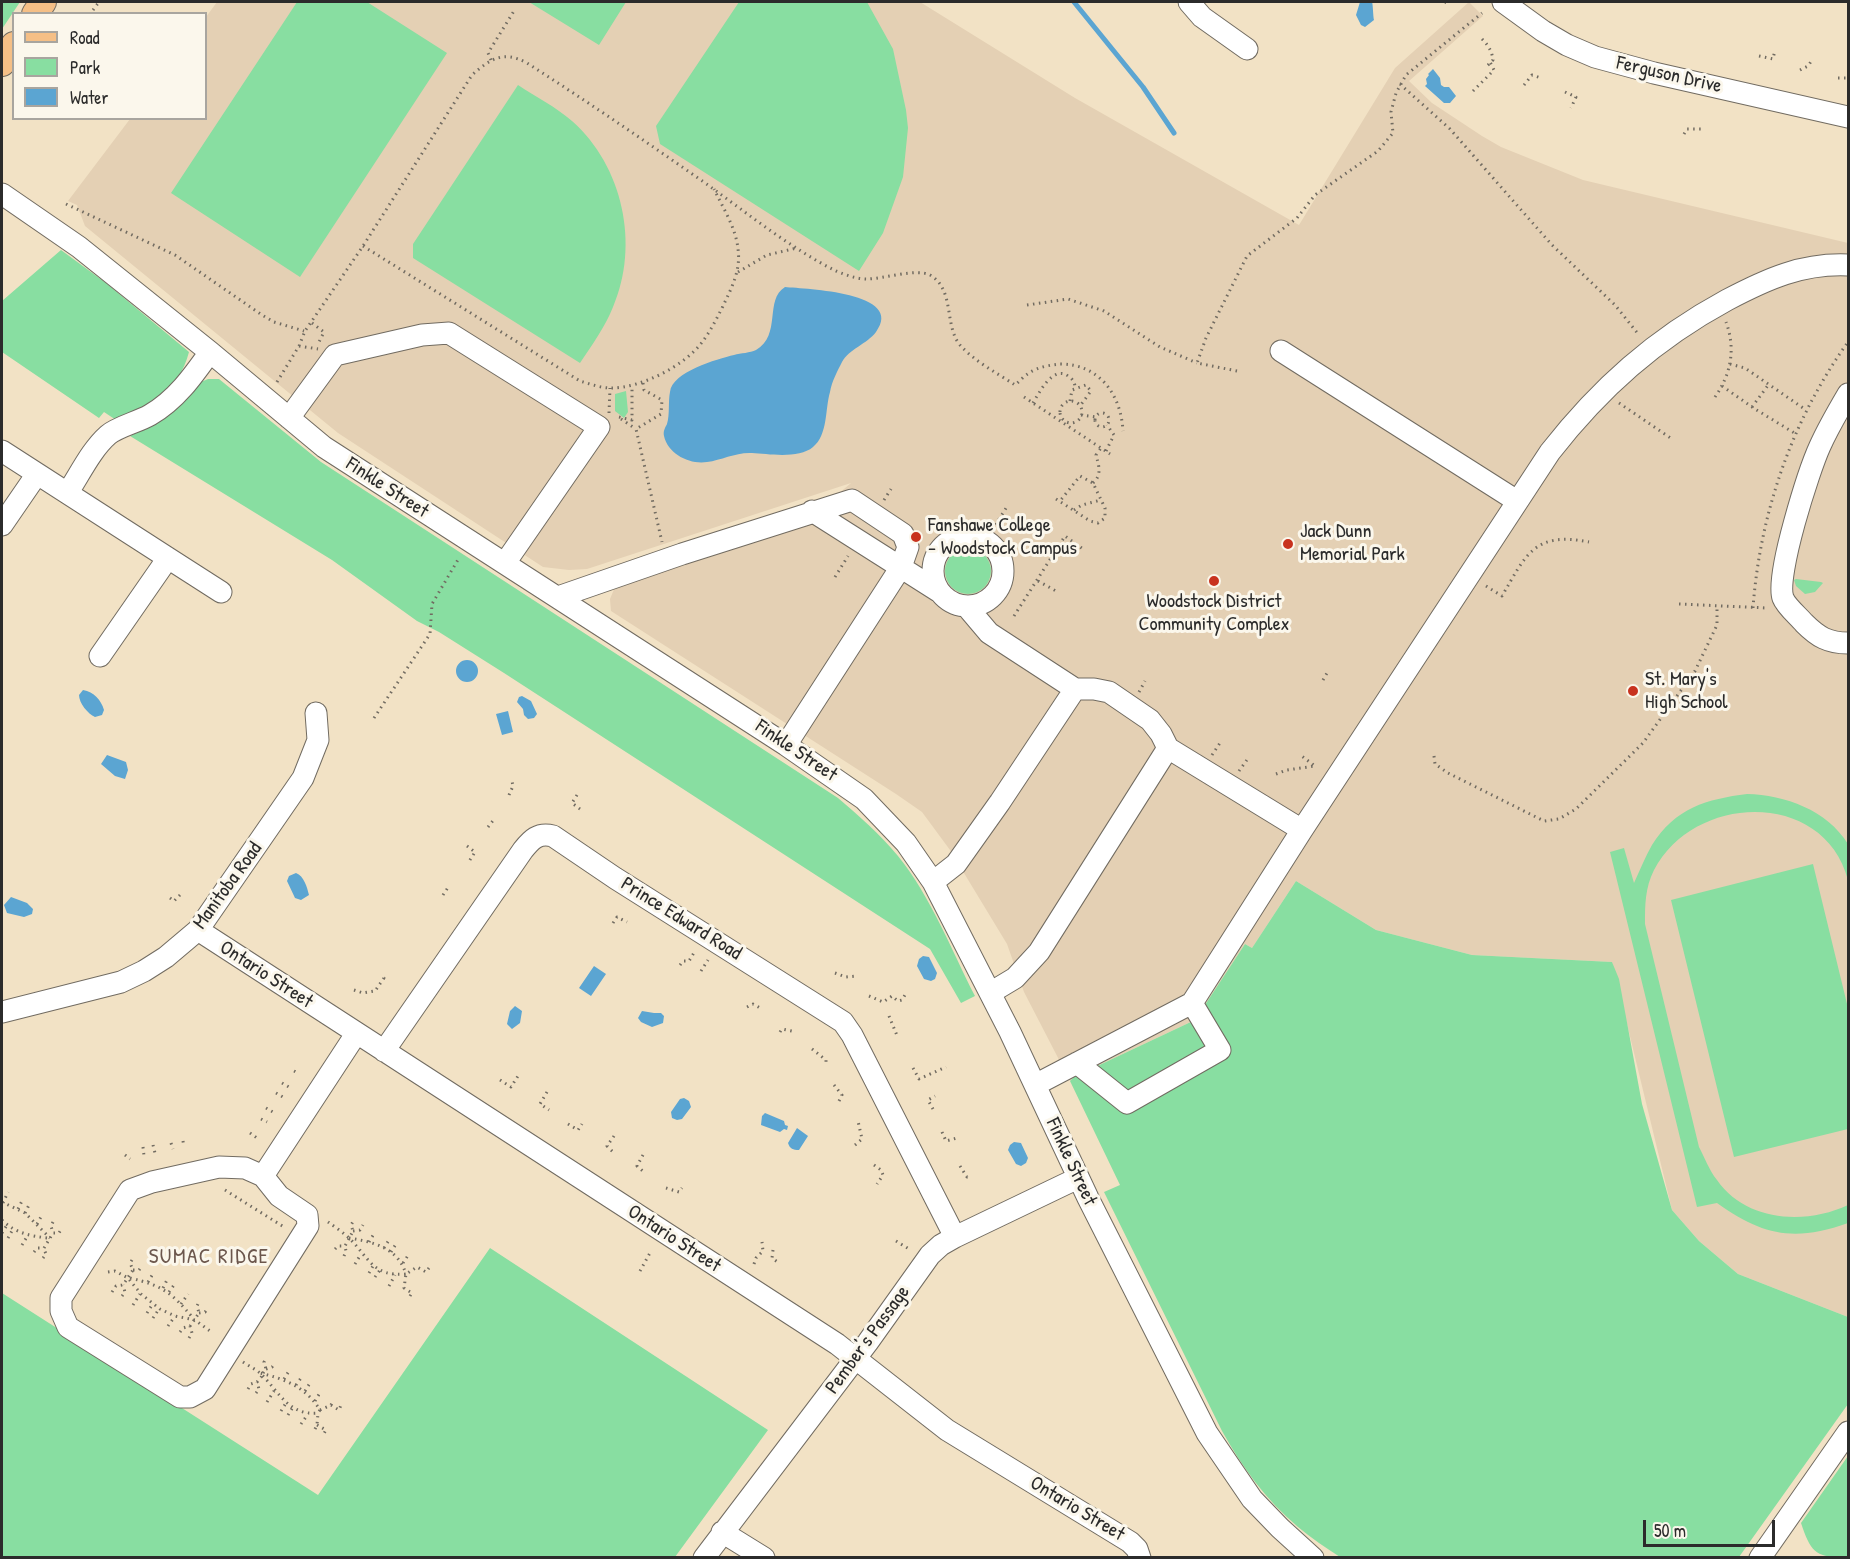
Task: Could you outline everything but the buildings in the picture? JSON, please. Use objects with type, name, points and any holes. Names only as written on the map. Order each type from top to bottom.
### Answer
[{"type":"main road","points":[[2,63],[12,48]]},
{"type":"street","points":[[1189,2],[1202,17],[1248,49]]},
{"type":"street","name":"Ferguson Drive","points":[[1503,2],[1543,31],[1595,57],[1654,73],[1848,117]]},
{"type":"street","name":"Finkle Street","points":[[2,194],[79,247],[324,447],[786,745],[864,799],[906,843],[933,882],[1207,1434],[1252,1499],[1313,1557]]},
{"type":"street","points":[[1035,1085],[1192,1003],[1517,501],[1564,434],[1602,392],[1650,349],[1683,325],[1719,304],[1779,274],[1813,266],[1848,265]]},
{"type":"street","points":[[289,418],[335,355],[422,335],[449,333],[599,427],[505,562]]},
{"type":"street","points":[[1281,351],[1517,501]]},
{"type":"street","points":[[68,492],[96,447],[109,434],[168,403],[210,352]]},
{"type":"street","points":[[1848,394],[1819,448],[1810,472],[1787,550],[1782,587],[1783,598],[1812,630],[1834,643],[1848,643]]},
{"type":"street","points":[[2,451],[221,592]]},
{"type":"street","points":[[2,525],[37,474]]},
{"type":"street","points":[[558,597],[812,511],[852,500],[903,534],[908,547],[901,567],[786,745]]},
{"type":"street","points":[[812,511],[938,591],[952,603],[967,607],[990,600],[998,592],[1003,581],[1004,569],[1002,558],[995,547],[975,536],[963,536],[952,540],[936,557],[933,568],[938,591]]},
{"type":"street","points":[[100,656],[168,558]]},
{"type":"street","points":[[967,607],[989,633],[1075,689],[1109,692],[1150,720],[1168,748],[1302,831]]},
{"type":"street","points":[[933,882],[956,864],[1075,689]]},
{"type":"street","name":"Manitoba Road","points":[[2,1012],[121,982],[166,957],[198,930],[303,778],[318,740],[316,713]]},
{"type":"street","points":[[990,993],[1015,978],[1039,952],[1168,748]]},
{"type":"street","name":"Prince Edward Road","points":[[384,1051],[523,850],[538,835],[553,836],[843,1022],[852,1035],[955,1237]]},
{"type":"street","name":"Ontario Street","points":[[198,930],[856,1358],[947,1430],[1131,1542],[1140,1557]]},
{"type":"street","points":[[1077,1063],[1127,1103],[1220,1050],[1192,1003]]},
{"type":"street","points":[[263,1176],[356,1034]]},
{"type":"street","points":[[219,1167],[245,1168],[263,1176],[279,1196],[304,1212],[305,1228],[205,1389],[190,1397],[180,1397],[68,1327],[61,1311],[61,1298],[126,1195],[132,1189],[152,1182],[219,1167]]},
{"type":"street","name":"Pember's Passage","points":[[704,1557],[856,1358],[930,1255],[955,1237],[1078,1178]]},
{"type":"street","points":[[1760,1557],[1848,1432]]},
{"type":"street","points":[[722,1532],[764,1557]]},
{"type":"path","points":[[93,10],[99,2]]},
{"type":"path","points":[[491,60],[488,53],[514,11]]},
{"type":"path","points":[[1197,363],[1206,338],[1247,256],[1297,218],[1315,195],[1378,151],[1392,133],[1391,112],[1396,93],[1406,75],[1482,13]]},
{"type":"path","points":[[1482,39],[1489,46],[1492,56],[1486,67]]},
{"type":"path","points":[[1759,56],[1773,59],[1775,50]]},
{"type":"path","points":[[275,385],[299,346],[305,331],[363,246],[472,75],[491,60],[500,57],[513,58],[527,63],[626,126],[798,248],[836,271],[867,279],[918,273],[929,275],[939,283],[946,298],[958,343],[973,357],[1015,385],[1030,372],[1051,365],[1070,364],[1091,371],[1106,382],[1122,414],[1124,431]]},
{"type":"path","points":[[1800,70],[1808,66],[1812,60]]},
{"type":"path","points":[[1473,91],[1494,70],[1490,62]]},
{"type":"path","points":[[1524,85],[1532,75],[1541,78]]},
{"type":"path","points":[[1838,78],[1848,78]]},
{"type":"path","points":[[1400,84],[1450,129],[1488,175],[1552,245],[1615,305],[1650,349]]},
{"type":"path","points":[[1564,92],[1576,97],[1572,108]]},
{"type":"path","points":[[1684,134],[1687,129],[1703,129]]},
{"type":"path","points":[[363,246],[580,381],[610,388],[632,386],[643,383],[686,359],[702,343],[715,322],[738,272],[738,249],[734,232],[714,189]]},
{"type":"path","points":[[66,204],[175,255],[274,322],[305,331]]},
{"type":"path","points":[[738,272],[767,255],[798,248]]},
{"type":"path","points":[[1027,305],[1068,298],[1104,310],[1160,347],[1197,363],[1237,371]]},
{"type":"path","points":[[1715,397],[1722,386],[1730,364],[1729,331],[1719,304]]},
{"type":"path","points":[[299,346],[315,348],[324,332],[312,322]]},
{"type":"path","points":[[1753,608],[1758,554],[1774,492],[1806,410],[1818,387],[1848,342]]},
{"type":"path","points":[[1070,364],[1076,388]]},
{"type":"path","points":[[1730,364],[1745,368],[1806,410]]},
{"type":"path","points":[[1033,403],[1048,379],[1062,373],[1072,378]]},
{"type":"path","points":[[636,429],[661,414],[662,400],[644,390],[643,383]]},
{"type":"path","points":[[1752,407],[1769,384]]},
{"type":"path","points":[[1070,401],[1072,390],[1086,385],[1091,391],[1080,406],[1082,415]]},
{"type":"path","points":[[632,386],[632,420],[619,417],[636,429],[663,546]]},
{"type":"path","points":[[1722,386],[1796,434]]},
{"type":"path","points":[[1602,392],[1672,439]]},
{"type":"path","points":[[1024,397],[1108,453],[1114,435],[1107,425]]},
{"type":"path","points":[[1070,401],[1080,406]]},
{"type":"path","points":[[1070,401],[1060,410],[1064,420],[1073,423],[1082,415]]},
{"type":"path","points":[[1082,415],[1096,417],[1101,413],[1107,415],[1109,421],[1107,425]]},
{"type":"path","points":[[1096,417],[1098,426],[1107,425]]},
{"type":"path","points":[[1093,483],[1099,477],[1100,471],[1096,455],[1101,448]]},
{"type":"path","points":[[1080,476],[1093,483],[1101,500],[1106,514],[1102,522],[1098,523],[1090,521],[1058,500],[1080,476]]},
{"type":"path","points":[[1074,510],[1101,500]]},
{"type":"path","points":[[986,540],[1008,505]]},
{"type":"path","points":[[1014,616],[1065,536],[1083,549]]},
{"type":"path","points":[[1469,575],[1502,596],[1523,560],[1537,546],[1561,539],[1589,542]]},
{"type":"path","points":[[374,718],[430,634],[432,604],[470,541]]},
{"type":"path","points":[[1038,581],[1056,591]]},
{"type":"path","points":[[1679,604],[1772,609]]},
{"type":"path","points":[[1434,756],[1435,764],[1448,773],[1544,821],[1559,819],[1576,809],[1643,743],[1695,671],[1717,625],[1717,606]]},
{"type":"path","points":[[1323,680],[1327,673]]},
{"type":"path","points":[[1276,774],[1316,766],[1299,754]]},
{"type":"path","points":[[509,795],[513,786],[512,781]]},
{"type":"path","points":[[577,795],[572,803],[580,809]]},
{"type":"path","points":[[488,827],[495,818]]},
{"type":"path","points":[[467,846],[475,852],[468,863]]},
{"type":"path","points":[[443,896],[450,886]]},
{"type":"path","points":[[170,898],[174,901],[182,893]]},
{"type":"path","points":[[613,922],[617,916],[627,922]]},
{"type":"path","points":[[835,973],[846,977],[857,976]]},
{"type":"path","points":[[354,990],[363,993],[375,991],[384,978],[382,977]]},
{"type":"path","points":[[869,996],[883,1002],[892,996],[898,1001],[902,1000],[905,995]]},
{"type":"path","points":[[747,1007],[753,1004],[762,1009]]},
{"type":"path","points":[[889,1016],[898,1038]]},
{"type":"path","points":[[780,1032],[782,1029],[795,1032]]},
{"type":"path","points":[[812,1049],[826,1060],[826,1065]]},
{"type":"path","points":[[913,1068],[919,1079],[946,1067]]},
{"type":"path","points":[[500,1080],[511,1087],[518,1076]]},
{"type":"path","points":[[282,1083],[289,1087]]},
{"type":"path","points":[[834,1085],[842,1095],[838,1103]]},
{"type":"path","points":[[547,1092],[540,1104],[549,1110]]},
{"type":"path","points":[[276,1093],[283,1097]]},
{"type":"path","points":[[933,1109],[928,1100],[935,1096]]},
{"type":"path","points":[[266,1108],[273,1112]]},
{"type":"path","points":[[261,1119],[267,1122]]},
{"type":"path","points":[[855,1145],[862,1139],[858,1121]]},
{"type":"path","points":[[568,1124],[578,1130],[582,1124]]},
{"type":"path","points":[[942,1132],[946,1141],[957,1138]]},
{"type":"path","points":[[250,1133],[257,1138]]},
{"type":"path","points":[[614,1136],[607,1146],[614,1152]]},
{"type":"path","points":[[183,1141],[184,1147]]},
{"type":"path","points":[[171,1143],[173,1149]]},
{"type":"path","points":[[153,1145],[155,1153]]},
{"type":"path","points":[[142,1147],[144,1156]]},
{"type":"path","points":[[125,1155],[130,1159]]},
{"type":"path","points":[[643,1155],[637,1166],[644,1173]]},
{"type":"path","points":[[874,1165],[881,1170],[883,1175],[877,1184]]},
{"type":"path","points":[[960,1166],[967,1177],[970,1176]]},
{"type":"path","points":[[666,1188],[679,1192],[682,1188]]},
{"type":"path","points":[[225,1190],[305,1228],[324,1220],[349,1239],[361,1254],[380,1270],[395,1275],[406,1274],[421,1262]]},
{"type":"path","points":[[8,1192],[2,1202],[25,1213],[50,1238]]},
{"type":"path","points":[[18,1209],[22,1202]]},
{"type":"path","points":[[25,1213],[29,1205]]},
{"type":"path","points":[[37,1224],[42,1215]]},
{"type":"path","points":[[2,1220],[13,1229],[28,1235],[50,1238]]},
{"type":"path","points":[[354,1220],[351,1225],[354,1231]]},
{"type":"path","points":[[43,1258],[46,1254],[44,1248],[53,1233],[51,1226],[53,1222]]},
{"type":"path","points":[[2,1233],[7,1225]]},
{"type":"path","points":[[344,1256],[345,1246],[349,1239],[354,1231],[360,1230],[363,1225]]},
{"type":"path","points":[[53,1233],[59,1233],[62,1228]]},
{"type":"path","points":[[8,1238],[13,1229]]},
{"type":"path","points":[[369,1242],[375,1232]]},
{"type":"path","points":[[22,1245],[28,1235]]},
{"type":"path","points":[[349,1239],[369,1242],[391,1252],[402,1263],[406,1274],[403,1290],[412,1293],[410,1296]]},
{"type":"path","points":[[384,1248],[389,1240]]},
{"type":"path","points":[[896,1241],[909,1249]]},
{"type":"path","points":[[754,1264],[763,1251],[762,1242]]},
{"type":"path","points":[[391,1252],[396,1244]]},
{"type":"path","points":[[335,1250],[338,1246],[345,1246]]},
{"type":"path","points":[[34,1252],[37,1248],[44,1248]]},
{"type":"path","points":[[773,1250],[772,1258],[779,1263]]},
{"type":"path","points":[[640,1271],[651,1251]]},
{"type":"path","points":[[355,1264],[361,1254]]},
{"type":"path","points":[[402,1263],[409,1254]]},
{"type":"path","points":[[132,1260],[130,1263],[133,1270]]},
{"type":"path","points":[[133,1270],[139,1270],[142,1266]]},
{"type":"path","points":[[369,1273],[373,1266]]},
{"type":"path","points":[[417,1267],[426,1272],[429,1268]]},
{"type":"path","points":[[112,1292],[116,1286],[123,1285],[133,1270]]},
{"type":"path","points":[[375,1278],[380,1270]]},
{"type":"path","points":[[108,1272],[115,1271],[128,1278],[163,1288],[195,1320],[210,1331]]},
{"type":"path","points":[[148,1282],[154,1272]]},
{"type":"path","points":[[389,1286],[395,1275]]},
{"type":"path","points":[[128,1278],[159,1309],[175,1316],[195,1320]]},
{"type":"path","points":[[163,1288],[167,1280]]},
{"type":"path","points":[[122,1296],[125,1292],[123,1285]]},
{"type":"path","points":[[169,1292],[174,1285]]},
{"type":"path","points":[[133,1305],[141,1293]]},
{"type":"path","points":[[181,1304],[188,1294]]},
{"type":"path","points":[[180,1332],[195,1320],[199,1313],[197,1306],[199,1302]]},
{"type":"path","points":[[147,1313],[153,1304]]},
{"type":"path","points":[[199,1313],[205,1312],[208,1308]]},
{"type":"path","points":[[153,1318],[159,1309]]},
{"type":"path","points":[[168,1326],[175,1316]]},
{"type":"path","points":[[189,1338],[192,1333],[190,1326]]},
{"type":"path","points":[[229,1349],[235,1357],[262,1374],[284,1379],[297,1385],[315,1401],[319,1411],[316,1427],[326,1430],[323,1435]]},
{"type":"path","points":[[266,1359],[264,1362],[266,1369]]},
{"type":"path","points":[[248,1389],[251,1384],[257,1382],[266,1369],[275,1363]]},
{"type":"path","points":[[284,1379],[289,1371]]},
{"type":"path","points":[[262,1374],[286,1403],[308,1414]]},
{"type":"path","points":[[297,1385],[301,1378]]},
{"type":"path","points":[[256,1393],[259,1389],[257,1382]]},
{"type":"path","points":[[304,1391],[309,1383]]},
{"type":"path","points":[[267,1402],[274,1391]]},
{"type":"path","points":[[315,1401],[321,1391]]},
{"type":"path","points":[[281,1411],[286,1403]]},
{"type":"path","points":[[301,1424],[308,1414],[319,1411],[332,1403],[339,1410],[341,1406]]},
{"type":"path","points":[[288,1415],[293,1407]]},
{"type":"shaded area","name":"Jack Dunn Memorial Park","points":[[217,2],[920,2],[1075,98],[1299,225],[1395,68],[1469,2],[1483,16],[1409,81],[1432,103],[1482,136],[1501,147],[1583,180],[1848,243],[1848,1317],[1738,1274],[1699,1241],[1672,1210],[1612,962],[1472,955],[1376,930],[1296,881],[1252,948],[1245,944],[1195,1020],[1074,1077],[1070,1081],[1024,992],[1007,944],[950,850],[922,812],[611,611],[610,599],[615,587],[803,524],[851,483],[587,569],[569,570],[543,567],[338,433],[85,226],[77,205],[68,201],[129,120],[207,120],[207,16]]},
{"type":"green space","points":[[2,2],[20,2],[12,12],[2,29]]},
{"type":"green space","points":[[297,2],[367,2],[447,53],[300,277],[171,193]]},
{"type":"green space","points":[[529,2],[626,2],[599,45]]},
{"type":"green space","points":[[739,2],[867,2],[893,49],[908,128],[903,177],[883,233],[859,271],[660,144],[656,126]]},
{"type":"green space","points":[[518,85],[566,116],[590,139],[615,183],[622,208],[625,258],[621,283],[606,322],[580,363],[413,258],[413,244]]},
{"type":"green space","points":[[61,250],[106,283],[189,352],[178,377],[162,395],[116,420],[104,412],[99,418],[2,352],[2,301]]},
{"type":"green space","points":[[208,379],[219,379],[321,462],[838,798],[884,840],[910,872],[931,906],[975,996],[961,1003],[930,949],[504,673],[439,632],[417,621],[332,560],[130,436],[149,427],[201,382]]},
{"type":"green space","points":[[626,391],[628,412],[624,418],[615,411],[615,394]]},
{"type":"green space","points":[[968,548],[984,555],[991,571],[984,587],[968,594],[952,587],[945,571],[952,555]]},
{"type":"green space","points":[[1794,580],[1823,583],[1815,592],[1805,594],[1796,586]]},
{"type":"green space","points":[[1747,794],[1790,801],[1829,822],[1848,844],[1848,880],[1834,850],[1813,829],[1787,817],[1757,812],[1727,815],[1698,826],[1673,845],[1654,870],[1646,897],[1645,924],[1699,1147],[1709,1168],[1729,1194],[1760,1212],[1796,1217],[1832,1211],[1848,1205],[1848,1223],[1812,1233],[1795,1234],[1765,1229],[1749,1223],[1717,1203],[1697,1207],[1610,852],[1624,848],[1634,883],[1652,845],[1671,822],[1705,803]]},
{"type":"green space","points":[[1813,864],[1848,1008],[1848,1129],[1734,1157],[1671,900]]},
{"type":"green space","points":[[1296,881],[1376,930],[1472,955],[1612,962],[1619,979],[1642,1104],[1672,1210],[1699,1241],[1738,1274],[1848,1317],[1848,1404],[1739,1557],[1340,1557],[1286,1517],[1265,1494],[1238,1457],[1222,1431],[1104,1192],[1120,1185],[1070,1081],[1074,1077],[1195,1020],[1245,944],[1252,948]]},
{"type":"green space","points":[[490,1248],[768,1430],[675,1557],[2,1557],[2,1293],[318,1495]]},
{"type":"green space","points":[[1848,1456],[1848,1557],[1822,1555],[1816,1552],[1808,1541],[1801,1523]]},
{"type":"water","points":[[1360,2],[1372,2],[1374,20],[1365,27],[1361,25],[1356,15]]},
{"type":"water","points":[[1433,69],[1440,78],[1441,85],[1449,87],[1456,96],[1450,103],[1444,103],[1425,86],[1428,74]]},
{"type":"water","points":[[785,287],[850,295],[877,308],[882,319],[876,332],[842,362],[832,384],[824,429],[818,442],[807,451],[792,454],[746,453],[700,462],[681,457],[670,448],[664,434],[668,420],[669,396],[673,385],[678,378],[707,363],[754,351],[764,344],[769,336],[775,300]]},
{"type":"water","points":[[467,660],[475,663],[478,671],[475,679],[467,682],[459,679],[456,671],[459,663]]},
{"type":"water","points":[[83,690],[99,700],[104,710],[102,715],[95,717],[84,708],[79,695]]},
{"type":"water","points":[[522,696],[531,701],[537,714],[534,718],[528,719],[524,715],[523,709],[517,702]]},
{"type":"water","points":[[508,711],[513,732],[502,735],[496,714]]},
{"type":"water","points":[[107,755],[126,762],[128,770],[125,779],[115,776],[101,764]]},
{"type":"water","points":[[296,873],[303,879],[309,895],[301,900],[295,898],[287,881],[289,876]]},
{"type":"water","points":[[11,897],[27,903],[33,909],[32,914],[24,917],[7,913],[4,905]]},
{"type":"water","points":[[923,956],[929,957],[937,973],[935,979],[931,981],[924,979],[917,966],[919,959]]},
{"type":"water","points":[[594,966],[606,974],[591,996],[579,988]]},
{"type":"water","points":[[515,1006],[522,1011],[520,1023],[512,1029],[507,1024],[510,1011]]},
{"type":"water","points":[[642,1011],[661,1013],[664,1016],[663,1023],[652,1027],[641,1022],[638,1018]]},
{"type":"water","points":[[684,1098],[689,1101],[691,1107],[682,1119],[672,1118],[671,1112],[680,1099]]},
{"type":"water","points":[[765,1113],[784,1121],[788,1126],[787,1130],[780,1132],[761,1125],[762,1116]]},
{"type":"water","points":[[797,1128],[808,1136],[799,1150],[795,1150],[788,1143]]},
{"type":"water","points":[[1014,1142],[1021,1143],[1028,1158],[1021,1166],[1016,1164],[1008,1150]]},
{"type":"waterway","points":[[1074,2],[1143,87],[1174,133]]},
{"type":"place","name":"Fanshawe College - Woodstock Campus","points":[[916,537]]},
{"type":"place","name":"Jack Dunn Memorial Park","points":[[1288,544]]},
{"type":"place","name":"Woodstock District Community Complex","points":[[1214,581]]},
{"type":"place","name":"St. Mary's High School","points":[[1633,691]]},
{"type":"district","name":"SUMAC RIDGE","points":[[209,1257]]}]
